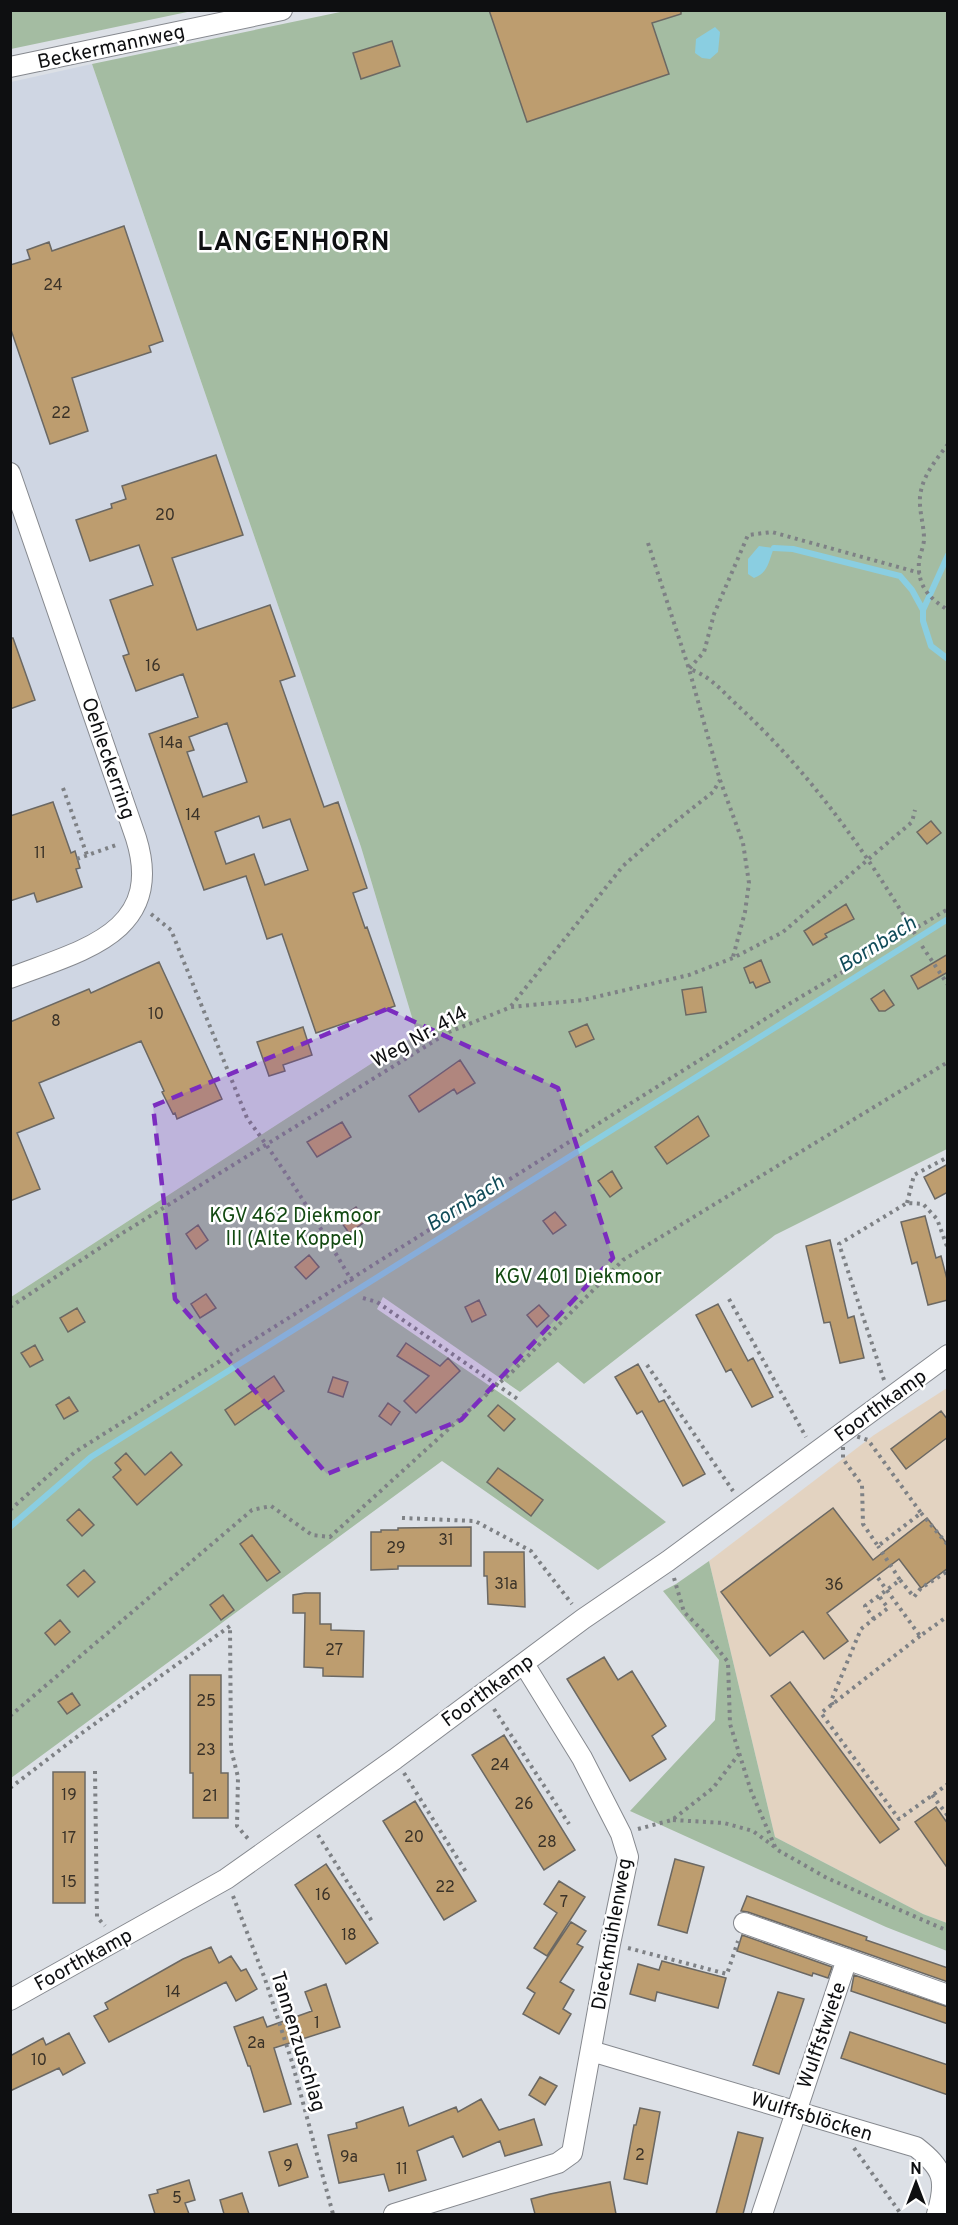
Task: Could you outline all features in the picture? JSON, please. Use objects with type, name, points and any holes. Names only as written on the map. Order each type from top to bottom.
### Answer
[{"type":"street","name":"Beckermannweg","points":[[10,67],[282,10]]},
{"type":"street","name":"Oehleckerring","points":[[10,473],[143,858],[144,873],[136,903],[118,929],[96,944],[10,978]]},
{"type":"street","name":"Foorthkamp","points":[[10,2000],[226,1879],[395,1759],[584,1619],[668,1561],[948,1355]]},
{"type":"street","name":"Dieckmühlenweg","points":[[394,2214],[558,2163],[572,2154],[628,1857],[621,1834],[582,1758],[524,1664]]},
{"type":"street","points":[[744,1923],[948,1995]]},
{"type":"street","name":"Wulffstwiete","points":[[762,2214],[847,1959]]},
{"type":"street","name":"Wulffsblöcken","points":[[591,2051],[916,2147],[934,2162],[942,2182],[941,2201],[937,2214]]},
{"type":"path","points":[[948,444],[930,468],[923,483],[920,497],[924,540],[919,562],[927,595],[948,610]]},
{"type":"path","points":[[689,669],[704,651],[714,614],[748,535],[772,532],[920,573]]},
{"type":"path","points":[[648,543],[689,669],[720,780],[742,843],[749,883],[745,912],[733,958]]},
{"type":"path","points":[[689,669],[703,674],[760,726],[818,790],[868,860],[914,932]]},
{"type":"path","points":[[511,1006],[623,866],[713,792],[720,780]]},
{"type":"path","points":[[63,788],[87,855]]},
{"type":"path","name":"Weg Nr. 414","points":[[10,1307],[121,1234],[449,1032],[511,1006],[583,1000],[689,975],[733,958],[783,932],[912,822],[915,810]]},
{"type":"path","points":[[77,859],[136,838]]},
{"type":"path","points":[[136,903],[171,930],[247,1118],[267,1145],[352,1281]]},
{"type":"path","points":[[10,1510],[75,1452],[352,1281],[769,1017],[914,932],[948,909]]},
{"type":"path","points":[[922,946],[948,985]]},
{"type":"path","points":[[10,1716],[252,1510],[271,1506],[312,1535],[330,1537],[512,1372],[623,1260],[948,1062]]},
{"type":"path","points":[[907,1203],[915,1175],[948,1157]]},
{"type":"path","points":[[890,1397],[839,1244],[907,1203],[923,1204],[937,1219],[948,1249]]},
{"type":"path","points":[[363,1298],[377,1302],[519,1400]]},
{"type":"path","points":[[729,1299],[814,1453]]},
{"type":"path","points":[[648,1365],[742,1506]]},
{"type":"path","points":[[843,1432],[868,1440],[921,1513],[948,1545]]},
{"type":"path","points":[[850,1468],[862,1485],[862,1524],[914,1597],[921,1588],[948,1570]]},
{"type":"path","points":[[878,1546],[921,1513]]},
{"type":"path","points":[[402,1518],[475,1521],[531,1551],[584,1619]]},
{"type":"path","points":[[668,1561],[684,1612],[706,1634],[728,1662],[730,1724],[752,1791],[776,1849]]},
{"type":"path","points":[[878,1578],[920,1636]]},
{"type":"path","points":[[874,1619],[865,1606],[900,1580]]},
{"type":"path","points":[[833,1705],[831,1701],[861,1629],[888,1608],[879,1596]]},
{"type":"path","points":[[948,1616],[821,1713],[899,1819],[948,1784]]},
{"type":"path","points":[[10,1788],[231,1626],[231,1749],[238,1778],[237,1826],[261,1854]]},
{"type":"path","points":[[483,1692],[569,1824]]},
{"type":"path","points":[[672,1820],[712,1788],[740,1753]]},
{"type":"path","points":[[395,1759],[466,1872]]},
{"type":"path","points":[[94,1771],[97,1917],[117,1940]]},
{"type":"path","points":[[932,1795],[948,1816]]},
{"type":"path","points":[[309,1820],[373,1923]]},
{"type":"path","points":[[621,1834],[672,1820],[724,1823],[744,1828],[753,1831],[776,1849],[827,1878],[948,1930]]},
{"type":"path","name":"Tannenzuschlag","points":[[226,1879],[265,1979],[292,2062],[333,2214]]},
{"type":"path","points":[[610,1944],[727,1974],[744,1923]]},
{"type":"path","points":[[836,2123],[901,2214]]},
{"type":"highlighted area","points":[[387,1009],[558,1088],[613,1258],[461,1420],[327,1474],[175,1299],[153,1106]]},
{"type":"shaded area","points":[[92,64],[361,847],[417,1034],[11,1297],[11,82]]},
{"type":"shaded area","points":[[947,1388],[947,1923],[923,1914],[775,1837],[709,1561],[874,1435]]},
{"type":"green space","points":[[11,10],[192,10],[192,11],[11,49]]},
{"type":"green space","points":[[345,11],[947,11],[947,1149],[775,1235],[584,1384],[558,1362],[520,1392],[383,1297],[377,1309],[512,1401],[666,1522],[598,1570],[442,1461],[11,1778],[11,1297],[417,1034],[361,847],[92,64]]},
{"type":"green space","points":[[709,1561],[775,1837],[923,1914],[947,1923],[947,1951],[886,1927],[630,1811],[715,1720],[719,1660],[663,1591]]},
{"type":"water","points":[[715,27],[720,32],[718,52],[710,59],[702,58],[695,53],[696,39]]},
{"type":"water","points":[[759,546],[774,548],[763,573],[754,578],[748,574],[748,559]]},
{"type":"building","points":[[489,10],[681,10],[681,14],[652,23],[669,74],[527,122]]},
{"type":"building","points":[[392,41],[400,66],[361,79],[353,53]]},
{"type":"building","points":[[124,226],[163,341],[149,346],[151,352],[72,378],[88,431],[50,444],[10,327],[10,265],[30,259],[27,250],[49,242],[52,251]]},
{"type":"building","points":[[216,455],[243,535],[172,558],[197,630],[270,605],[295,676],[280,681],[324,807],[338,802],[367,888],[353,893],[395,1006],[316,1033],[282,934],[267,939],[246,876],[204,890],[149,734],[198,717],[183,674],[136,691],[123,656],[129,654],[110,600],[153,585],[139,545],[90,561],[76,520],[112,508],[111,504],[126,499],[122,486]],"holes":[[[227,723],[247,782],[203,797],[187,752],[194,750],[189,737]],[[259,816],[263,828],[290,819],[308,870],[265,885],[254,854],[226,864],[215,832]]]},
{"type":"building","points":[[10,638],[13,638],[35,700],[10,709]]},
{"type":"building","points":[[53,802],[71,853],[75,851],[80,868],[76,869],[82,887],[37,902],[34,893],[10,901],[10,816]]},
{"type":"building","points":[[931,821],[941,833],[927,844],[917,832]]},
{"type":"building","points":[[846,904],[854,919],[825,934],[827,937],[813,945],[804,931]]},
{"type":"building","points":[[948,954],[948,972],[918,989],[911,976]]},
{"type":"building","points":[[761,960],[770,982],[756,988],[753,982],[750,983],[744,968]]},
{"type":"building","points":[[159,962],[222,1099],[177,1119],[162,1092],[164,1091],[141,1041],[39,1083],[54,1118],[17,1133],[40,1189],[10,1201],[10,1022],[89,989],[91,993]]},
{"type":"building","points":[[702,987],[706,1012],[686,1015],[682,990]]},
{"type":"building","points":[[884,990],[894,1005],[885,1011],[879,1011],[871,999]]},
{"type":"building","points":[[587,1024],[594,1039],[576,1047],[569,1032]]},
{"type":"building","points":[[303,1027],[312,1055],[283,1065],[285,1071],[269,1076],[257,1042]]},
{"type":"building","points":[[460,1060],[475,1083],[457,1094],[454,1089],[419,1112],[409,1096]]},
{"type":"building","points":[[698,1116],[709,1136],[667,1164],[655,1147]]},
{"type":"building","points":[[342,1122],[351,1137],[317,1157],[307,1142]]},
{"type":"building","points":[[948,1164],[948,1192],[935,1199],[924,1177]]},
{"type":"building","points":[[612,1171],[622,1188],[610,1197],[598,1181]]},
{"type":"building","points":[[356,1207],[366,1221],[349,1233],[339,1219]]},
{"type":"building","points":[[555,1212],[566,1225],[553,1234],[543,1221]]},
{"type":"building","points":[[925,1216],[936,1258],[941,1256],[948,1283],[948,1300],[928,1305],[917,1262],[912,1264],[901,1222]]},
{"type":"building","points":[[198,1225],[208,1240],[196,1249],[186,1234]]},
{"type":"building","points":[[830,1240],[848,1318],[854,1316],[864,1358],[840,1363],[830,1322],[824,1323],[806,1246]]},
{"type":"building","points":[[309,1255],[319,1267],[306,1279],[295,1267]]},
{"type":"building","points":[[206,1294],[216,1308],[200,1318],[191,1304]]},
{"type":"building","points":[[479,1300],[486,1315],[472,1322],[465,1307]]},
{"type":"building","points":[[718,1304],[748,1361],[753,1358],[773,1397],[752,1407],[731,1369],[726,1372],[696,1315]]},
{"type":"building","points":[[539,1305],[549,1316],[537,1327],[527,1315]]},
{"type":"building","points":[[77,1308],[85,1322],[68,1332],[60,1318]]},
{"type":"building","points":[[406,1343],[440,1366],[448,1358],[460,1371],[416,1413],[404,1401],[429,1376],[397,1356]]},
{"type":"building","points":[[35,1345],[43,1360],[30,1367],[21,1353]]},
{"type":"building","points":[[638,1364],[659,1402],[664,1400],[705,1474],[683,1486],[642,1411],[637,1414],[615,1377]]},
{"type":"building","points":[[274,1376],[284,1391],[235,1425],[225,1410]]},
{"type":"building","points":[[333,1377],[348,1382],[343,1397],[328,1392]]},
{"type":"building","points":[[69,1397],[78,1411],[64,1419],[56,1405]]},
{"type":"building","points":[[388,1403],[400,1412],[391,1425],[379,1416]]},
{"type":"building","points":[[498,1405],[515,1419],[504,1431],[488,1416]]},
{"type":"building","points":[[941,1411],[948,1420],[948,1437],[906,1469],[891,1449]]},
{"type":"building","points":[[171,1452],[182,1465],[137,1505],[113,1477],[121,1470],[115,1463],[126,1453],[145,1475]]},
{"type":"building","points":[[498,1468],[543,1500],[531,1516],[487,1482]]},
{"type":"building","points":[[833,1508],[873,1560],[927,1518],[948,1545],[948,1568],[921,1588],[899,1559],[827,1613],[848,1641],[824,1659],[803,1631],[770,1656],[721,1592]]},
{"type":"building","points":[[79,1509],[94,1525],[82,1536],[67,1520]]},
{"type":"building","points":[[471,1527],[471,1566],[398,1566],[398,1569],[371,1570],[371,1532],[398,1530],[398,1528]]},
{"type":"building","points":[[252,1535],[280,1572],[267,1581],[240,1544]]},
{"type":"building","points":[[484,1552],[524,1552],[525,1607],[488,1604],[487,1576],[484,1576]]},
{"type":"building","points":[[84,1570],[95,1582],[78,1597],[67,1585]]},
{"type":"building","points":[[320,1593],[320,1624],[331,1624],[331,1630],[364,1631],[363,1677],[323,1676],[323,1668],[304,1667],[305,1613],[293,1613],[293,1595]]},
{"type":"building","points":[[223,1595],[234,1610],[221,1620],[210,1605]]},
{"type":"building","points":[[60,1620],[70,1632],[55,1645],[45,1633]]},
{"type":"building","points":[[604,1657],[618,1680],[632,1671],[666,1726],[652,1736],[666,1759],[630,1781],[567,1679]]},
{"type":"building","points":[[190,1675],[221,1675],[221,1773],[228,1773],[228,1818],[193,1818],[193,1773],[190,1773]]},
{"type":"building","points":[[790,1682],[899,1829],[880,1843],[771,1696]]},
{"type":"building","points":[[72,1693],[80,1705],[67,1714],[58,1702]]},
{"type":"building","points":[[504,1735],[575,1850],[544,1870],[472,1755]]},
{"type":"building","points":[[53,1772],[85,1772],[85,1903],[53,1903]]},
{"type":"building","points":[[415,1801],[476,1901],[444,1920],[383,1821]]},
{"type":"building","points":[[936,1807],[948,1824],[948,1869],[915,1822]]},
{"type":"building","points":[[675,1859],[704,1867],[687,1933],[658,1925]]},
{"type":"building","points":[[326,1864],[378,1943],[346,1964],[295,1885]]},
{"type":"building","points":[[559,1881],[585,1897],[547,1956],[534,1948],[557,1913],[544,1904]]},
{"type":"building","points":[[747,1896],[867,1937],[866,1940],[948,1968],[948,1982],[741,1911]]},
{"type":"building","points":[[571,1922],[586,1931],[577,1944],[583,1947],[560,1982],[574,1990],[563,2009],[571,2014],[559,2034],[523,2014],[535,1993],[527,1988]]},
{"type":"building","points":[[742,1935],[832,1967],[828,1978],[813,1973],[812,1976],[737,1951]]},
{"type":"building","points":[[211,1947],[219,1963],[231,1956],[241,1971],[246,1969],[257,1989],[236,2001],[226,1982],[109,2042],[94,2016],[108,2009],[105,2003],[183,1959]]},
{"type":"building","points":[[662,1961],[726,1978],[718,2008],[657,1992],[655,2001],[630,1994],[638,1964],[659,1970]]},
{"type":"building","points":[[854,1975],[948,2007],[948,2024],[851,1991]]},
{"type":"building","points":[[326,1984],[340,2027],[274,2048],[291,2104],[264,2112],[250,2066],[248,2066],[234,2027],[263,2017],[267,2027],[312,2011],[305,1992]]},
{"type":"building","points":[[778,1992],[804,1999],[779,2074],[753,2065]]},
{"type":"building","points":[[850,2032],[948,2065],[948,2095],[841,2058]]},
{"type":"building","points":[[69,2033],[85,2063],[63,2075],[59,2068],[10,2091],[10,2056],[43,2038],[46,2045]]},
{"type":"building","points":[[540,2077],[557,2086],[545,2105],[529,2095]]},
{"type":"building","points":[[481,2099],[499,2130],[534,2119],[542,2145],[505,2156],[500,2141],[463,2157],[453,2136],[417,2151],[426,2180],[389,2191],[384,2174],[339,2183],[328,2135],[357,2128],[356,2123],[403,2107],[409,2126],[456,2107],[458,2112]]},
{"type":"building","points":[[640,2108],[660,2112],[647,2184],[624,2179],[634,2125],[636,2125]]},
{"type":"building","points":[[738,2132],[763,2138],[743,2214],[716,2214]]},
{"type":"building","points":[[297,2144],[308,2177],[279,2186],[269,2152]]},
{"type":"building","points":[[189,2180],[195,2200],[185,2203],[189,2214],[155,2214],[149,2195],[158,2193],[157,2190]]},
{"type":"building","points":[[610,2182],[616,2214],[535,2214],[531,2199]]},
{"type":"building","points":[[242,2193],[249,2214],[224,2214],[220,2200]]},
{"type":"waterway","points":[[774,548],[793,549],[900,576],[912,590],[923,610]]},
{"type":"waterway","points":[[948,555],[923,610],[923,621],[931,646],[948,659]]},
{"type":"waterway","name":"Bornbach","points":[[10,1527],[91,1457],[948,919]]},
{"type":"district","name":"LANGENHORN","points":[[294,241]]},
{"type":"park label","name":"KGV 462 Diekmoor III (Alte Koppel)","points":[[295,1226]]},
{"type":"park label","name":"KGV 401 Diekmoor","points":[[578,1276]]}]
